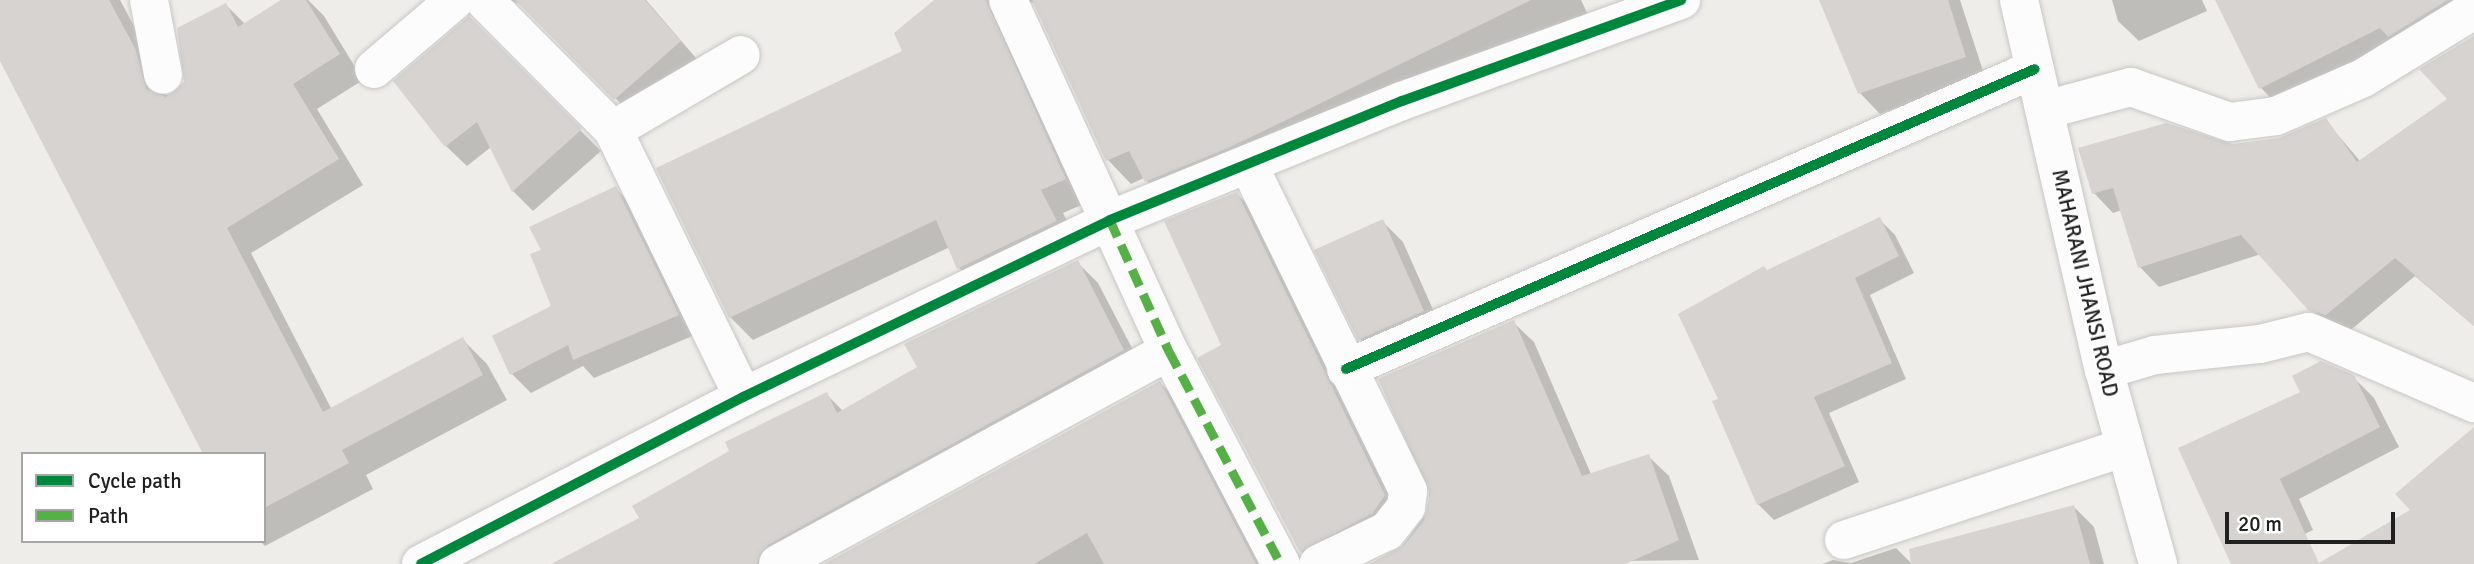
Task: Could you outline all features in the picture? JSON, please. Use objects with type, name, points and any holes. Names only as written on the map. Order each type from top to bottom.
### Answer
[{"type":"street","points":[[149,0],[163,75]]},
{"type":"street","points":[[374,69],[454,0]]},
{"type":"street","points":[[484,0],[613,130],[743,397]]},
{"type":"street","points":[[1008,0],[1169,351],[1280,564]]},
{"type":"street","points":[[421,564],[488,550],[743,397],[1110,220],[1402,101],[1681,0]]},
{"type":"street","name":"MAHARANI JHANSI ROAD","points":[[2019,0],[2104,370],[2158,564]]},
{"type":"street","points":[[2045,110],[2131,87],[2230,122],[2276,116],[2363,78],[2474,10]]},
{"type":"street","points":[[613,130],[741,55]]},
{"type":"street","points":[[1346,369],[2035,69]]},
{"type":"street","points":[[1248,164],[1346,369],[1404,476],[1406,507],[1387,531],[1318,564]]},
{"type":"street","points":[[2104,370],[2155,355],[2260,344],[2309,332],[2474,403]]},
{"type":"street","points":[[778,564],[1169,351]]},
{"type":"street","points":[[1844,540],[2125,447]]},
{"type":"building","points":[[0,0],[109,0],[136,50],[146,89],[166,97],[184,82],[177,28],[226,3],[238,27],[281,0],[306,0],[340,54],[293,84],[339,159],[227,228],[323,412],[463,337],[483,375],[342,450],[349,463],[266,507],[266,452],[202,452],[0,61]]},
{"type":"building","points":[[515,0],[645,0],[681,41],[614,100]]},
{"type":"building","points":[[934,0],[986,0],[1066,179],[1041,190],[1057,221],[957,269],[936,220],[729,318],[656,168],[902,51],[894,33]]},
{"type":"building","points":[[1032,0],[1531,0],[1231,147],[1145,182],[1129,151],[1106,161]]},
{"type":"building","points":[[1819,0],[1948,0],[1966,57],[1858,94]]},
{"type":"building","points":[[2215,0],[2448,0],[2388,37],[2380,28],[2259,89]]},
{"type":"building","points":[[469,16],[582,129],[512,192],[477,122],[445,147],[393,81]]},
{"type":"building","points":[[2474,36],[2474,326],[2395,258],[2326,315],[2309,311],[2241,235],[2138,268],[2113,188],[2092,194],[2078,148],[2166,123],[2233,144],[2279,138],[2326,118],[2357,162],[2447,99],[2419,69]]},
{"type":"building","points":[[616,186],[679,315],[573,360],[568,345],[510,375],[492,336],[551,306],[530,254],[541,250],[529,227]]},
{"type":"building","points":[[1237,192],[1385,495],[1373,513],[1300,552],[1197,358],[1221,345],[1164,221]]},
{"type":"building","points":[[1880,217],[1899,256],[1855,278],[1892,363],[1814,397],[1845,466],[1757,505],[1712,401],[1718,399],[1678,314],[1764,266],[1767,270]]},
{"type":"building","points":[[1383,219],[1424,311],[1358,340],[1314,250]]},
{"type":"building","points":[[1078,260],[1124,350],[768,545],[756,564],[551,564],[639,518],[632,506],[729,451],[725,442],[827,392],[837,413],[917,367],[904,344]]},
{"type":"building","points":[[1514,320],[1582,476],[1649,454],[1679,540],[1625,564],[1369,564],[1404,545],[1424,520],[1430,494],[1378,379]]},
{"type":"building","points":[[2321,361],[2354,375],[2380,427],[2280,479],[2319,563],[2410,510],[2395,494],[2474,427],[2474,564],[2231,564],[2178,448],[2300,392],[2292,376]]},
{"type":"building","points":[[1160,381],[1256,564],[1104,564],[1087,533],[1034,564],[824,564]]},
{"type":"building","points":[[2074,505],[2090,564],[1911,564],[1909,549]]},
{"type":"marked path","points":[[1110,220],[1169,351],[1281,564]]},
{"type":"cycle path","points":[[421,564],[743,397],[1110,220],[1402,101],[1681,0]]},
{"type":"cycle path","points":[[1346,369],[2035,69]]}]
